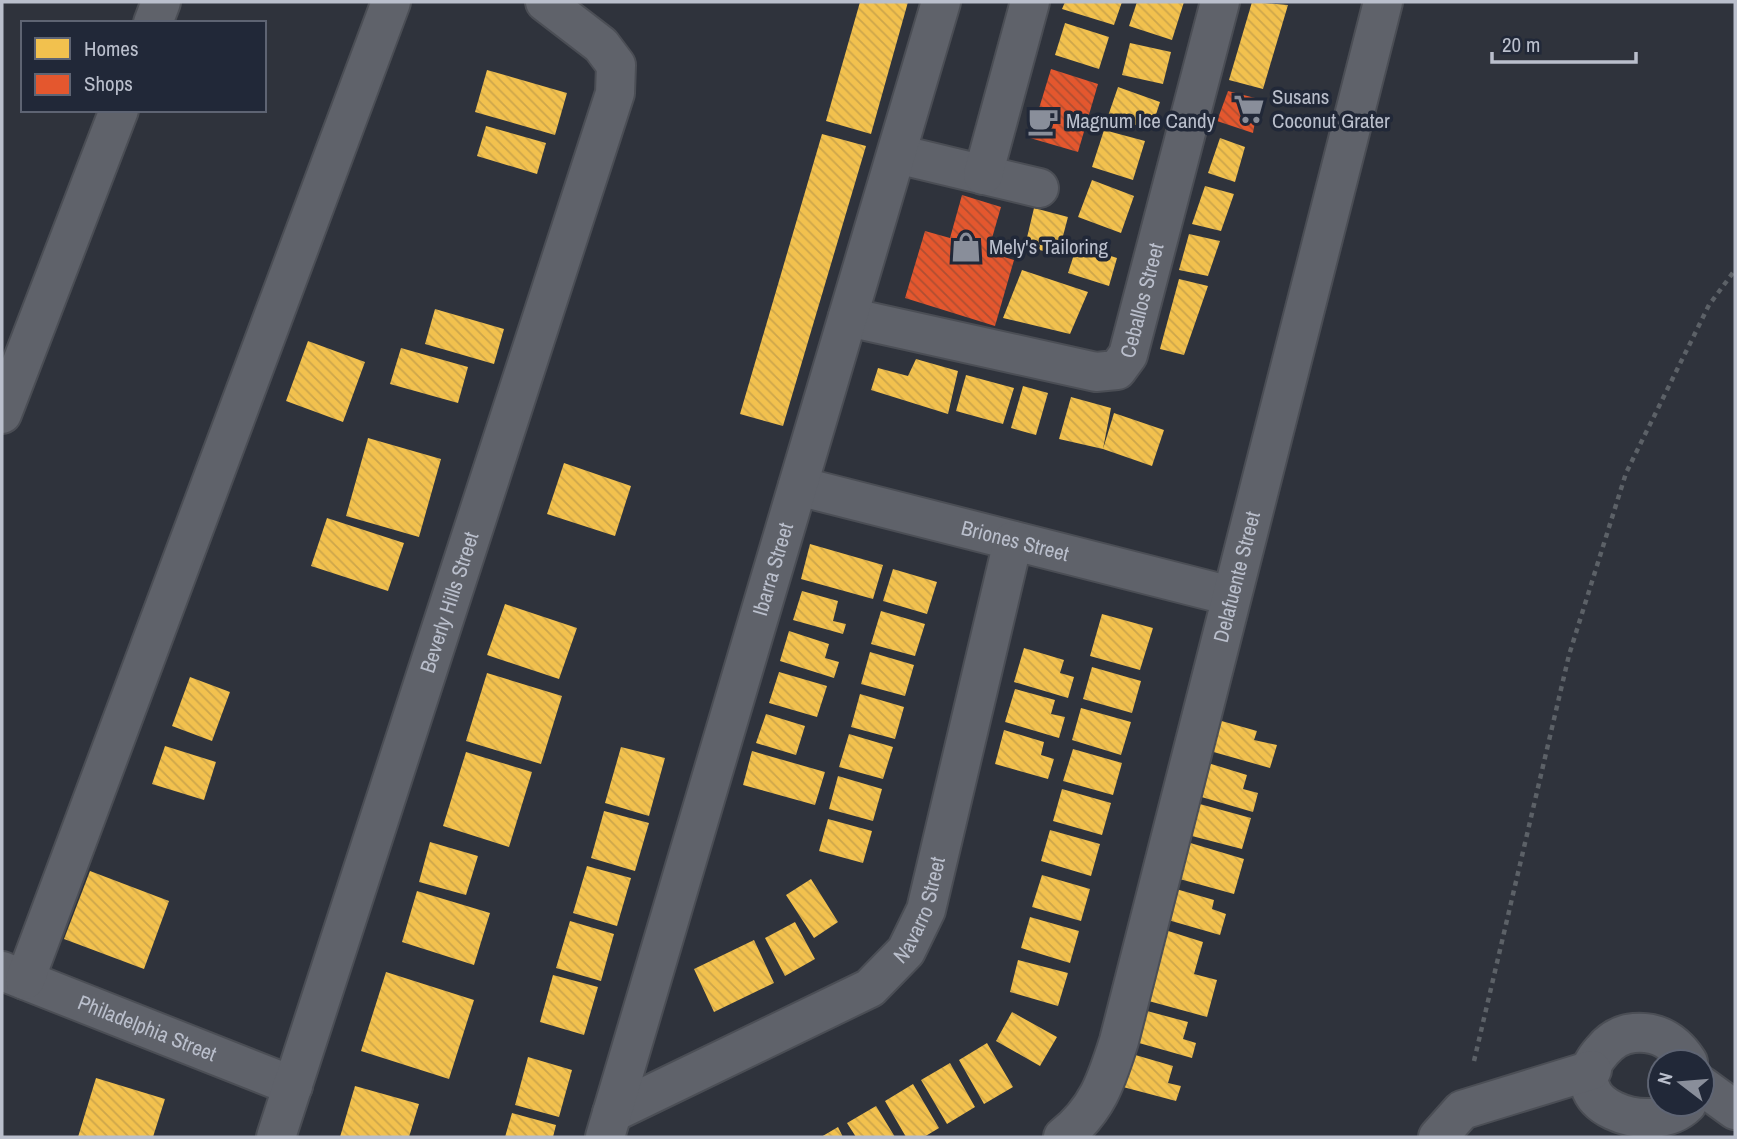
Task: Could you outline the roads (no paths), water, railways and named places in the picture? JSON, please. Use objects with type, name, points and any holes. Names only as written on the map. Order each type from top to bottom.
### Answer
[{"type":"street","points":[[154,21],[161,2]]},
{"type":"street","points":[[13,975],[391,2]]},
{"type":"street","name":"Beverly Hills Street","points":[[276,1137],[615,93],[616,65],[601,45],[545,2]]},
{"type":"street","name":"Ibarra Street","points":[[608,1125],[941,2]]},
{"type":"street","points":[[983,175],[1030,2]]},
{"type":"street","name":"Ceballos Street","points":[[848,317],[1096,372],[1117,370],[1128,355],[1220,2]]},
{"type":"street","name":"Delafuente Street","points":[[1063,1137],[1085,1120],[1105,1085],[1119,1041],[1383,2]]},
{"type":"street","points":[[2,414],[118,112]]},
{"type":"street","points":[[897,153],[1039,188]]},
{"type":"street","name":"Briones Street","points":[[798,486],[1231,596]]},
{"type":"street","name":"Navarro Street","points":[[608,1125],[870,988],[906,951],[926,910],[1013,541]]},
{"type":"street","name":"Philadelphia Street","points":[[13,975],[293,1086]]},
{"type":"street","points":[[1678,1048],[1662,1036],[1646,1032],[1628,1034],[1612,1041],[1599,1054],[1592,1070],[1590,1087],[1595,1104],[1604,1119],[1618,1129],[1635,1134],[1653,1134],[1685,1123]]},
{"type":"street","points":[[1450,1123],[1592,1070]]},
{"type":"street","points":[[1716,1096],[1735,1110]]},
{"type":"place","name":"Susans Coconut Grater","points":[[1249,109]]},
{"type":"place","name":"Magnum Ice Candy","points":[[1043,121]]},
{"type":"place","name":"Mely's Tailoring","points":[[966,247]]}]
